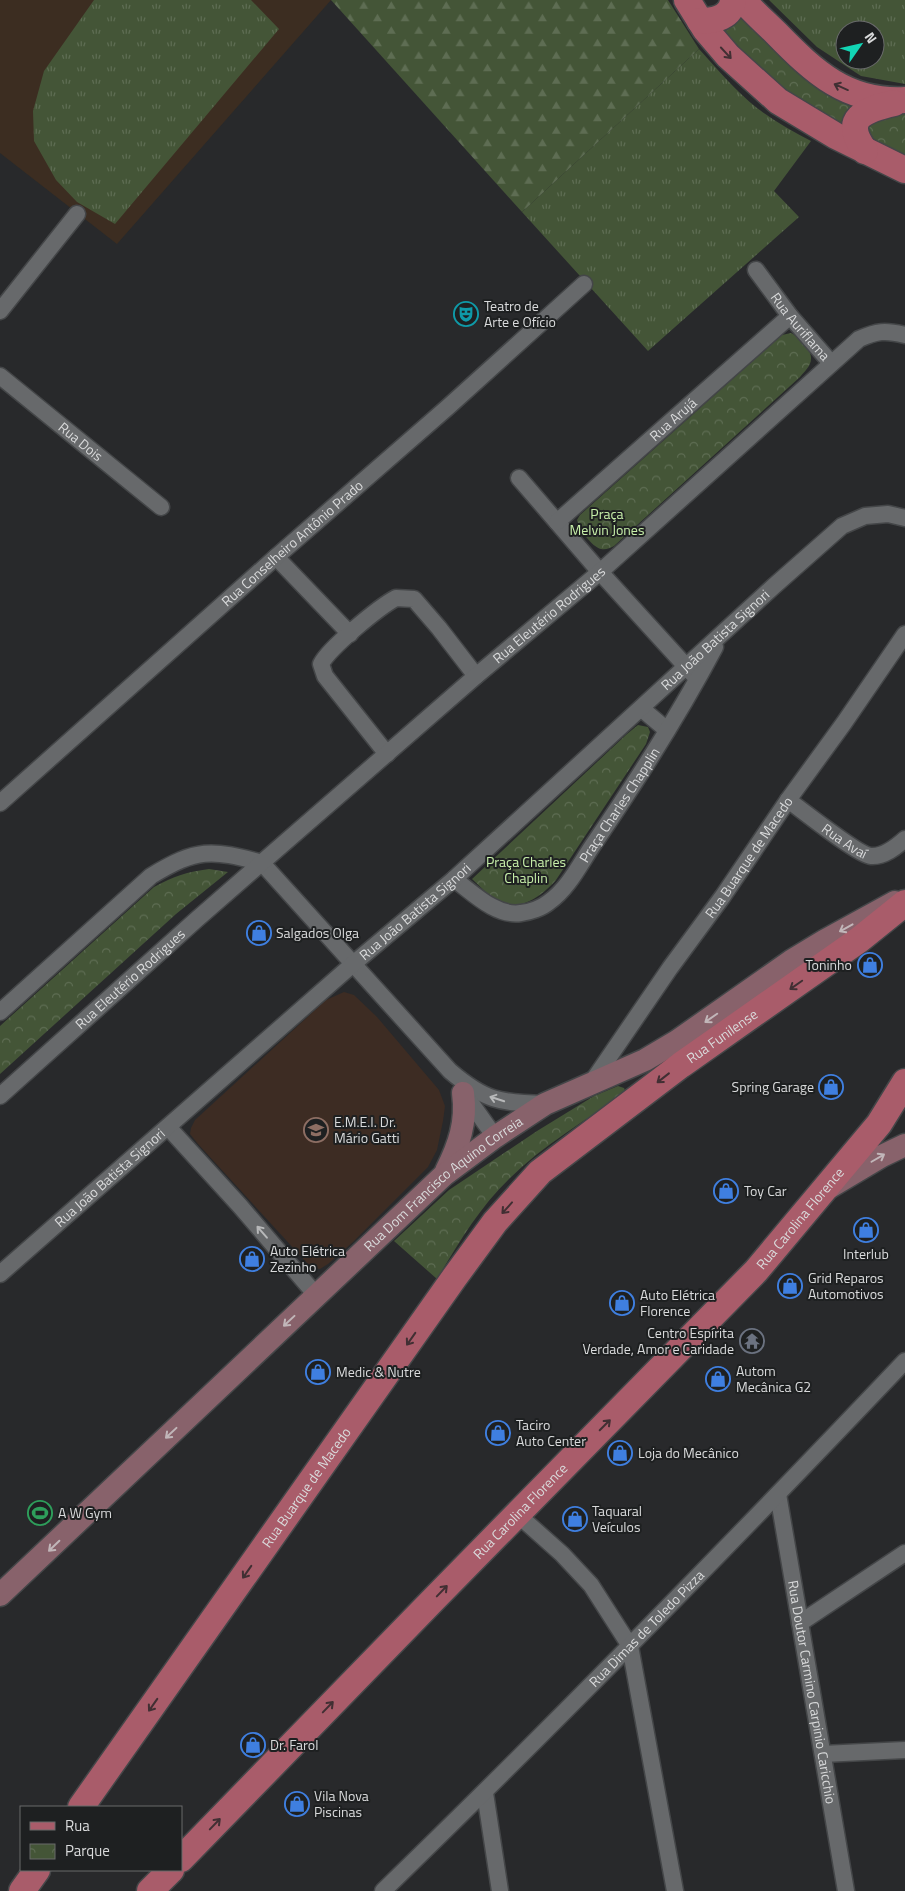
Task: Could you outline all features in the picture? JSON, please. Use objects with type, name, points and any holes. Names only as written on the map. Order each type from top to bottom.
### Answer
[{"type":"main road","points":[[694,11],[712,21],[724,16],[733,5],[734,0]]},
{"type":"main road","points":[[743,0],[791,49],[834,84],[873,99],[905,100]]},
{"type":"main road","points":[[694,11],[728,56],[778,101],[836,136],[901,169]]},
{"type":"main road","points":[[865,151],[856,139],[854,132],[856,123],[861,115],[874,108],[905,100]]},
{"type":"main road","name":"Rua Funilense","points":[[540,1172],[680,1065],[859,940],[905,903]]},
{"type":"main road","name":"Rua Carolina Florence","points":[[182,1858],[756,1271],[879,1124],[905,1082]]},
{"type":"main road","name":"Rua Buarque de Macedo","points":[[82,1806],[454,1278],[495,1222],[540,1172]]},
{"type":"main road","points":[[22,1891],[36,1871]]},
{"type":"main road","points":[[150,1891],[170,1871]]},
{"type":"street","points":[[0,310],[77,214]]},
{"type":"street","name":"Rua Auriflama","points":[[756,270],[790,316],[831,363],[859,339],[874,332],[888,331],[905,335]]},
{"type":"street","name":"Rua Conselheiro Antônio Prado","points":[[0,803],[276,557],[448,407],[584,284]]},
{"type":"street","name":"Rua Arujá","points":[[557,522],[790,316]]},
{"type":"street","name":"Rua Eleutério Rodrigues","points":[[0,1096],[476,676],[600,572],[831,363]]},
{"type":"street","name":"Rua Dois","points":[[0,376],[161,507]]},
{"type":"street","points":[[519,478],[600,572],[692,673]]},
{"type":"street","name":"Rua João Batista Signori","points":[[0,1274],[353,964],[454,879],[642,708],[692,673],[720,637],[842,526],[865,516],[888,514],[905,518]]},
{"type":"street","points":[[276,557],[350,634]]},
{"type":"street","points":[[387,754],[325,676],[322,669],[321,664],[324,659],[350,634],[390,601],[396,598],[414,599],[476,676]]},
{"type":"street","name":"Rua Buarque de Macedo","points":[[592,1082],[905,634]]},
{"type":"street","name":"Praça Charles Chapplin","points":[[454,879],[491,906],[506,911],[519,914],[548,903],[571,879],[627,796],[667,730],[692,673]]},
{"type":"street","points":[[642,708],[667,730]]},
{"type":"street","name":"Rua Avaí","points":[[788,800],[862,854],[877,856],[905,839]]},
{"type":"street","points":[[0,1012],[151,876],[174,862],[199,853],[230,854],[262,863],[450,1070],[479,1093],[510,1103],[545,1104]]},
{"type":"street","name":"Rua Dom Francisco Aquino Correia","points":[[0,1595],[444,1175],[545,1104],[645,1060],[677,1041],[791,961],[905,897]]},
{"type":"street","points":[[450,1070],[463,1093],[495,1138]]},
{"type":"street","points":[[444,1175],[458,1146],[464,1114],[463,1093]]},
{"type":"street","points":[[168,1127],[240,1206],[316,1295]]},
{"type":"street","points":[[823,1192],[882,1156],[905,1145]]},
{"type":"street","name":"Rua Dimas de Toledo Pizza","points":[[383,1891],[485,1793],[630,1646],[905,1361]]},
{"type":"street","name":"Rua Doutor Carmino Carpinio Caricchio","points":[[778,1494],[846,1891]]},
{"type":"street","points":[[517,1514],[562,1554],[591,1585],[630,1646],[675,1891]]},
{"type":"street","points":[[800,1623],[905,1553]]},
{"type":"street","points":[[823,1754],[905,1750]]},
{"type":"street","points":[[485,1793],[500,1891]]},
{"type":"shaded area","points":[[0,0],[331,0],[117,244],[0,153]]},
{"type":"shaded area","name":"E.M.E.I. Dr. Mário Gatti","points":[[344,992],[354,995],[377,1017],[439,1090],[445,1106],[437,1150],[428,1167],[353,1242],[320,1269],[314,1268],[307,1263],[190,1134],[195,1120],[326,1000]]},
{"type":"green space","points":[[94,0],[251,0],[279,29],[115,224],[77,202],[56,180],[34,141],[33,111],[44,71]]},
{"type":"green space","points":[[331,0],[668,0],[699,49],[522,212]]},
{"type":"green space","points":[[769,0],[905,0],[905,84],[861,76],[852,70],[885,70],[885,20],[835,20],[835,59],[817,47]]},
{"type":"green space","points":[[741,17],[856,104],[844,131],[784,92],[723,34],[720,27]]},
{"type":"green space","points":[[699,49],[734,87],[757,108],[783,126],[811,141],[774,191],[799,217],[648,351],[522,212]]},
{"type":"green space","points":[[905,113],[905,160],[868,142],[864,122],[892,114]]},
{"type":"green space","name":"Praça Melvin Jones","points":[[791,333],[798,337],[811,355],[810,364],[800,377],[614,546],[608,549],[597,548],[586,537],[578,524],[577,520],[580,515],[782,335]]},
{"type":"green space","name":"Praça Charles Chaplin","points":[[638,725],[648,727],[650,732],[646,744],[550,887],[527,902],[519,905],[510,905],[492,898],[472,879],[627,734]]},
{"type":"green space","points":[[209,869],[228,872],[176,914],[0,1074],[0,1026],[154,887],[181,875]]},
{"type":"green space","points":[[618,1086],[624,1088],[626,1093],[550,1144],[498,1190],[470,1227],[437,1279],[394,1241],[449,1190],[537,1131],[594,1096]]},
{"type":"place","name":"Teatro de Arte e Ofício","points":[[466,314]]},
{"type":"place","name":"Salgados Olga","points":[[259,933]]},
{"type":"place","name":"Toninho","points":[[870,965]]},
{"type":"place","name":"Spring Garage","points":[[831,1087]]},
{"type":"place","name":"E.M.E.I. Dr. Mário Gatti","points":[[316,1130]]},
{"type":"place","name":"Toy Car","points":[[726,1191]]},
{"type":"place","name":"Interlub","points":[[866,1230]]},
{"type":"place","name":"Auto Elétrica Zezinho","points":[[252,1259]]},
{"type":"place","name":"Grid Reparos Automotivos","points":[[790,1286]]},
{"type":"place","name":"Auto Elétrica Florence","points":[[622,1303]]},
{"type":"place","name":"Centro Espírita Verdade, Amor e Caridade","points":[[752,1341]]},
{"type":"place","name":"Medic & Nutre","points":[[318,1372]]},
{"type":"place","name":"Autom Mecânica G2","points":[[718,1379]]},
{"type":"place","name":"Taciro Auto Center","points":[[498,1433]]},
{"type":"place","name":"Loja do Mecânico","points":[[620,1453]]},
{"type":"place","name":"A W Gym","points":[[40,1513]]},
{"type":"place","name":"Taquaral Veículos","points":[[575,1519]]},
{"type":"place","name":"Dr. Farol","points":[[253,1745]]},
{"type":"place","name":"Vila Nova Piscinas","points":[[297,1804]]}]
